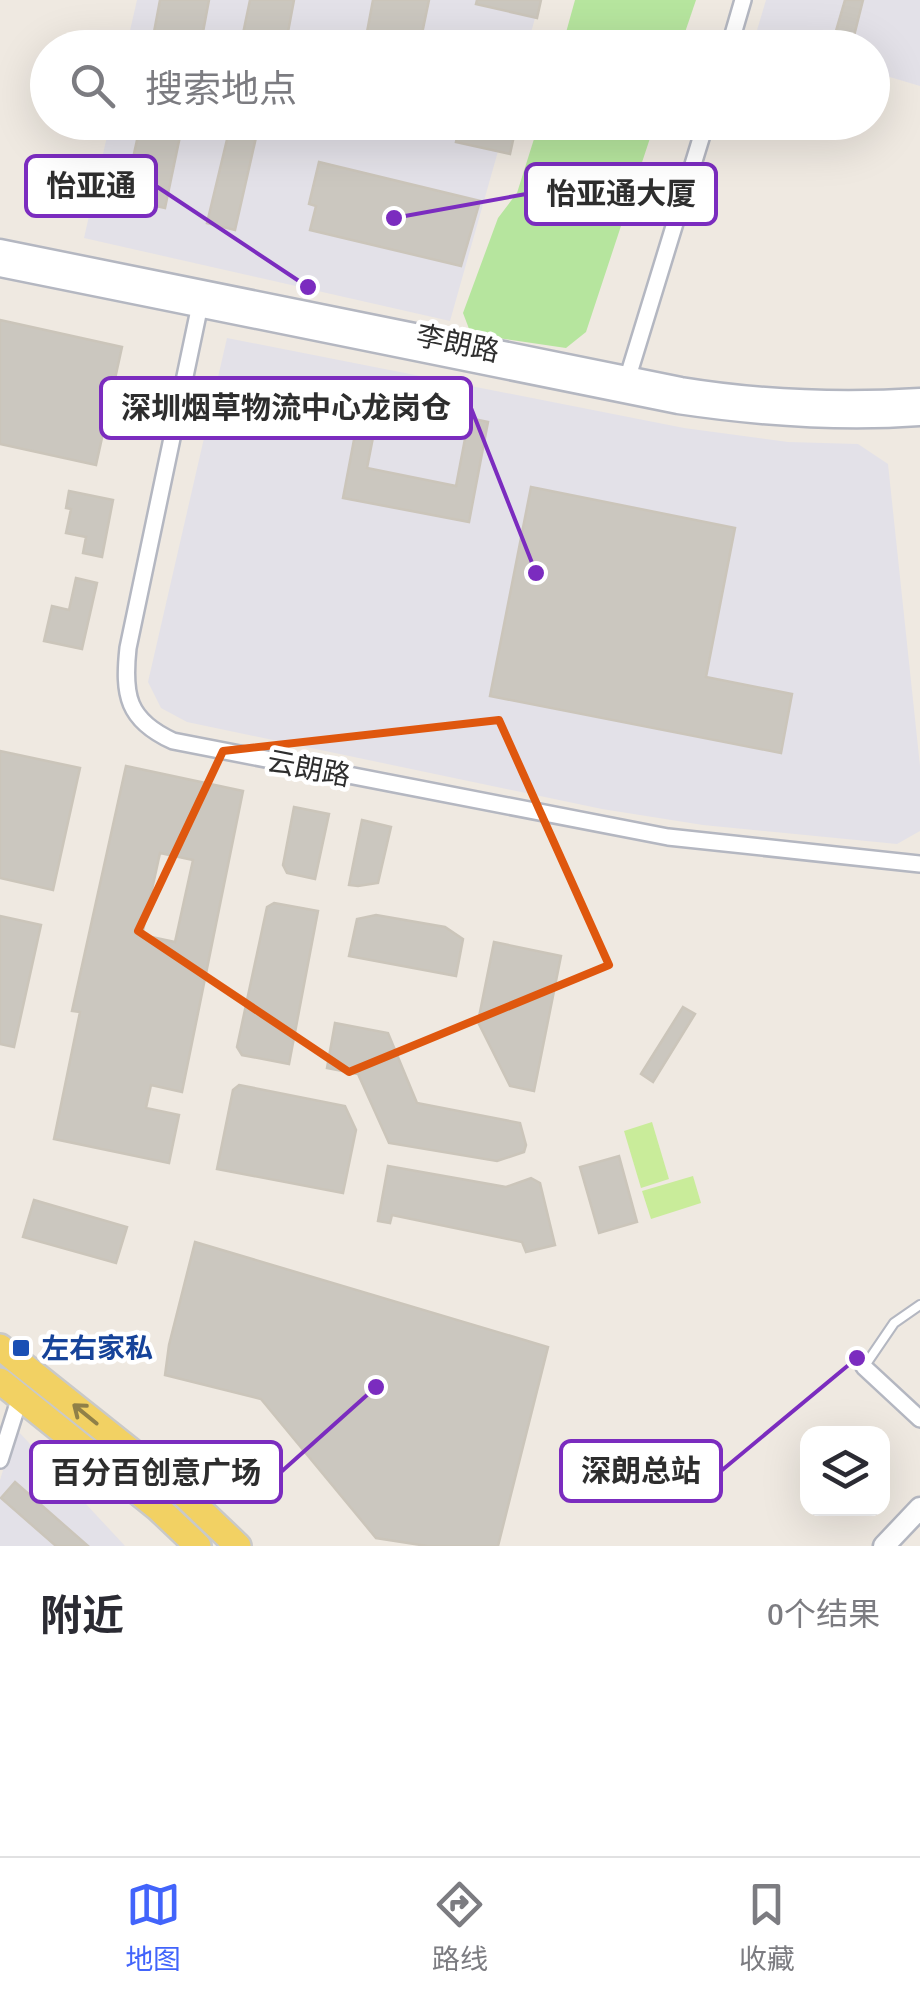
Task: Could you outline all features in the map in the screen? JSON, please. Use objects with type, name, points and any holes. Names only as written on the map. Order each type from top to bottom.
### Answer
[{"type":"main road","points":[[0,1347],[176,1487],[238,1546]]},
{"type":"main road","points":[[10,1389],[158,1508],[198,1546]]},
{"type":"street","points":[[734,30],[743,0]]},
{"type":"street","points":[[626,384],[701,140]]},
{"type":"street","name":"李朗路","points":[[0,250],[201,298],[626,384],[779,401],[920,400]]},
{"type":"street","name":"李朗路","points":[[0,266],[201,298]]},
{"type":"street","name":"云朗路","points":[[201,298],[126,661],[127,698],[136,716],[153,732],[173,741],[668,837],[920,864]]},
{"type":"street","name":"李朗路","points":[[626,384],[678,403],[773,415],[920,415]]},
{"type":"street","points":[[864,1367],[920,1419]]},
{"type":"street","points":[[0,1460],[10,1389]]},
{"type":"street","points":[[884,1546],[920,1508]]},
{"type":"lane","points":[[864,1367],[894,1323],[920,1305]]},
{"type":"highlighted area","points":[[499,720],[609,965],[349,1072],[138,931],[223,751]]},
{"type":"shaded area","points":[[137,0],[540,0],[532,30],[130,30]]},
{"type":"shaded area","points":[[766,0],[920,0],[920,86],[890,77],[890,30],[757,30]]},
{"type":"shaded area","points":[[106,140],[501,140],[450,321],[84,238]]},
{"type":"shaded area","points":[[227,338],[684,428],[788,442],[858,444],[888,464],[920,766],[920,831],[897,844],[703,825],[602,809],[187,722],[161,708],[148,682]]},
{"type":"shaded area","points":[[16,1429],[125,1546],[0,1546],[0,1480]]},
{"type":"green space","points":[[575,0],[696,0],[686,30],[567,30]]},
{"type":"green space","points":[[534,140],[649,140],[586,332],[566,348],[471,334],[463,313],[498,218],[517,193]]},
{"type":"green space","points":[[652,1122],[669,1179],[641,1188],[624,1131]]},
{"type":"green space","points":[[693,1176],[701,1203],[651,1219],[642,1191]]},
{"type":"building","points":[[160,0],[209,0],[203,30],[154,30]]},
{"type":"building","points":[[250,0],[294,0],[288,30],[244,30]]},
{"type":"building","points":[[373,0],[429,0],[423,30],[367,30]]},
{"type":"building","points":[[477,0],[541,0],[537,18],[476,4]]},
{"type":"building","points":[[845,0],[863,0],[856,30],[836,30]]},
{"type":"building","points":[[137,140],[179,140],[165,208],[124,199]]},
{"type":"building","points":[[227,140],[255,140],[235,230],[207,223]]},
{"type":"building","points":[[456,140],[513,140],[510,154]]},
{"type":"building","points":[[319,162],[480,201],[461,266],[310,230],[316,206],[309,204]]},
{"type":"building","points":[[0,320],[122,347],[96,465],[0,444]]},
{"type":"building","points":[[360,408],[378,412],[367,468],[456,486],[469,418],[488,422],[469,522],[343,498]]},
{"type":"building","points":[[531,487],[735,528],[706,677],[792,694],[781,753],[490,696]]},
{"type":"building","points":[[69,491],[113,500],[102,557],[83,553],[86,537],[66,533],[71,509],[66,508]]},
{"type":"building","points":[[76,578],[97,583],[82,649],[44,641],[52,606],[69,610]]},
{"type":"building","points":[[0,751],[80,768],[53,890],[0,878]]},
{"type":"building","points":[[126,766],[243,791],[182,1092],[151,1085],[146,1108],[179,1115],[169,1163],[54,1139],[80,1012],[72,1011]],"holes":[[[160,853],[193,860],[175,942],[142,935]]]},
{"type":"building","points":[[294,807],[329,814],[315,879],[287,873],[283,865]]},
{"type":"building","points":[[362,820],[391,827],[378,883],[349,885]]},
{"type":"building","points":[[274,903],[318,911],[289,1064],[242,1055],[237,1047],[267,907]]},
{"type":"building","points":[[376,915],[445,927],[463,939],[456,976],[349,956],[357,919]]},
{"type":"building","points":[[0,916],[41,925],[14,1047],[0,1044]]},
{"type":"building","points":[[494,942],[561,956],[534,1091],[510,1086],[478,1022]]},
{"type":"building","points":[[683,1007],[695,1014],[653,1082],[641,1074]]},
{"type":"building","points":[[335,1023],[388,1033],[417,1103],[520,1123],[524,1152],[497,1161],[389,1143],[358,1074],[327,1068]]},
{"type":"building","points":[[239,1085],[345,1106],[356,1130],[343,1193],[217,1169],[233,1090]]},
{"type":"building","points":[[619,1156],[637,1222],[599,1233],[580,1167]]},
{"type":"building","points":[[388,1166],[506,1187],[531,1178],[540,1183],[555,1245],[526,1252],[522,1242],[392,1215],[390,1223],[378,1221]]},
{"type":"building","points":[[34,1200],[127,1227],[116,1263],[23,1237]]},
{"type":"building","points":[[195,1242],[548,1347],[498,1546],[427,1546],[376,1538],[261,1399],[165,1375]]},
{"type":"building","points":[[15,1482],[88,1546],[56,1546],[1,1498]]},
{"type":"place","name":"怡亚通大厦","points":[[394,218]]},
{"type":"place","name":"怡亚通","points":[[308,287]]},
{"type":"place","name":"深圳烟草物流中心龙岗仓","points":[[536,573]]},
{"type":"place","name":"左右家私","points":[[21,1348]]},
{"type":"place","name":"深朗总站","points":[[857,1358]]},
{"type":"place","name":"百分百创意广场","points":[[376,1387]]}]
